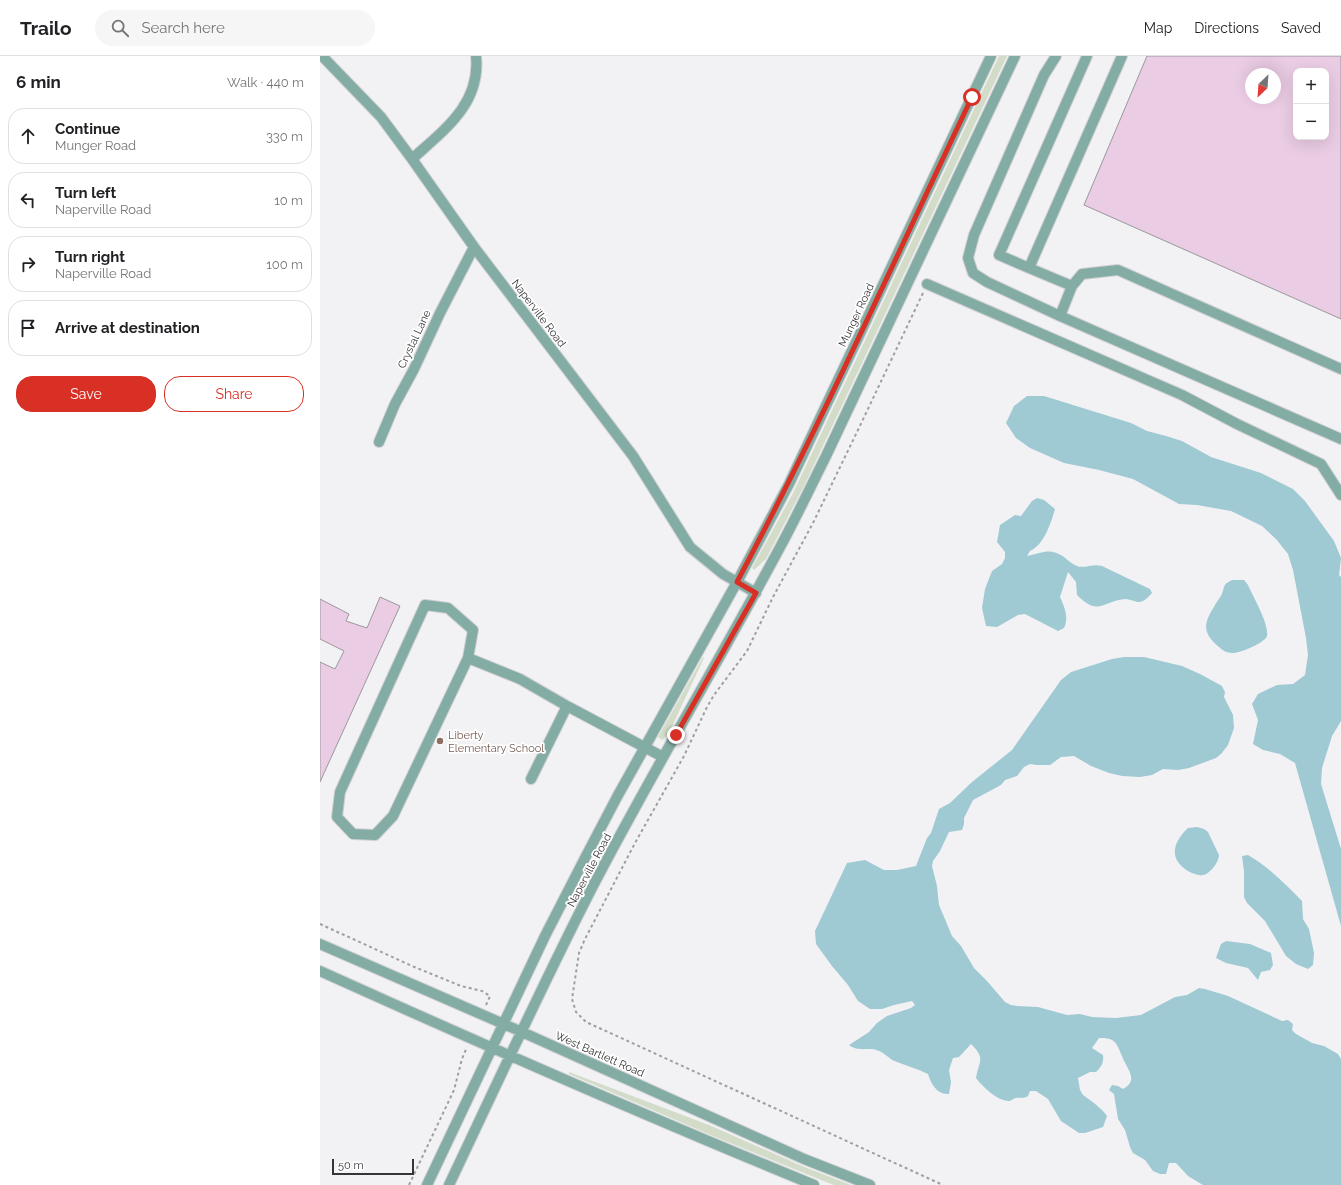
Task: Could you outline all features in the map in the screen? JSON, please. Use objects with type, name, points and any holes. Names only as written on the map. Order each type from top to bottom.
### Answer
[{"type":"street","name":"Naperville Road","points":[[322,56],[381,118],[412,159],[474,247],[633,456],[690,547],[723,574],[756,593],[594,884],[449,1185]]},
{"type":"street","points":[[412,159],[450,124],[466,103],[475,82],[476,56]]},
{"type":"street","name":"Munger Road","points":[[737,582],[786,490],[816,428],[991,56]]},
{"type":"street","points":[[756,593],[830,448],[1015,56]]},
{"type":"street","points":[[1056,56],[1044,75],[974,235],[968,258],[974,273],[987,282],[1060,316],[1341,439]]},
{"type":"street","points":[[1072,286],[999,255],[1087,56]]},
{"type":"street","points":[[1029,268],[1122,56]]},
{"type":"street","name":"Crystal Lane","points":[[379,442],[395,404],[414,369],[440,313],[474,247]]},
{"type":"street","points":[[1060,316],[1072,286],[1082,274],[1118,270],[1341,369]]},
{"type":"street","points":[[927,284],[1182,395],[1237,424],[1321,464],[1341,495]]},
{"type":"street","name":"Naperville Road","points":[[427,1185],[569,888],[645,746],[737,582]]},
{"type":"street","points":[[425,605],[448,608],[473,630],[468,658],[393,816],[375,834],[353,834],[337,817],[340,792],[425,605]]},
{"type":"street","points":[[468,658],[520,679],[567,706],[664,757]]},
{"type":"street","points":[[531,779],[567,706]]},
{"type":"street","name":"West Bartlett Road","points":[[320,944],[482,1014],[797,1156],[870,1185]]},
{"type":"street","points":[[320,971],[492,1048],[702,1139],[814,1185]]},
{"type":"path","points":[[927,284],[813,523],[773,597],[747,651],[714,695],[684,756],[635,843],[585,938],[579,953],[572,999],[576,1012],[586,1022],[943,1185]]},
{"type":"path","points":[[320,924],[412,966],[461,986],[482,991],[490,996],[482,1014]]},
{"type":"path","points":[[409,1185],[454,1090],[462,1059],[471,1038]]},
{"type":"green space","points":[[999,56],[1007,56],[804,486],[766,559],[754,570],[752,568],[793,493]]},
{"type":"green space","points":[[703,657],[704,658],[669,733],[662,740],[658,737]]},
{"type":"green space","points":[[569,1072],[709,1125],[802,1166],[851,1185],[834,1185],[826,1182],[713,1136],[569,1074]]},
{"type":"water","points":[[1027,396],[1044,396],[1131,423],[1147,431],[1182,441],[1211,457],[1261,473],[1293,489],[1305,501],[1334,541],[1341,558],[1339,575],[1341,577],[1341,721],[1332,736],[1322,768],[1321,784],[1341,849],[1341,926],[1295,763],[1280,754],[1263,750],[1253,744],[1258,720],[1252,704],[1258,694],[1277,685],[1293,684],[1305,675],[1308,655],[1306,638],[1293,570],[1288,554],[1276,539],[1262,526],[1231,511],[1197,505],[1179,504],[1133,479],[1064,463],[1030,448],[1016,438],[1006,423],[1014,406]]},
{"type":"water","points":[[1037,498],[1044,500],[1055,509],[1043,539],[1030,551],[1027,556],[1050,551],[1059,554],[1080,567],[1099,565],[1150,589],[1152,593],[1140,602],[1125,599],[1117,600],[1101,606],[1091,605],[1084,602],[1077,595],[1076,582],[1068,572],[1060,597],[1065,609],[1066,620],[1064,628],[1058,631],[1025,614],[1018,615],[997,627],[986,626],[982,608],[985,589],[992,571],[1002,564],[1005,558],[1005,552],[997,542],[1000,525],[1015,515],[1021,516],[1032,501]]},
{"type":"water","points":[[1232,580],[1244,580],[1248,585],[1266,624],[1267,631],[1267,636],[1262,642],[1251,648],[1235,653],[1223,650],[1213,642],[1209,637],[1206,627],[1208,617],[1222,594],[1224,586]]},
{"type":"water","points":[[1124,657],[1144,657],[1182,666],[1222,686],[1225,692],[1224,697],[1233,715],[1234,728],[1228,745],[1216,758],[1189,768],[1178,770],[1163,769],[1152,775],[1140,777],[1122,776],[1109,773],[1091,766],[1074,756],[1061,757],[1050,765],[1030,764],[1024,767],[1017,776],[1005,780],[1001,785],[973,800],[964,818],[962,830],[949,832],[940,851],[933,861],[932,866],[937,886],[939,905],[952,936],[961,946],[974,968],[1005,1002],[1011,1005],[1038,1007],[1067,1015],[1080,1014],[1092,1017],[1116,1018],[1141,1015],[1175,997],[1187,995],[1199,988],[1228,996],[1282,1021],[1288,1020],[1293,1024],[1292,1030],[1296,1034],[1312,1043],[1324,1046],[1338,1054],[1341,1059],[1341,1185],[1203,1185],[1188,1176],[1176,1163],[1169,1163],[1166,1174],[1160,1174],[1153,1171],[1145,1160],[1133,1153],[1125,1130],[1118,1119],[1114,1094],[1109,1090],[1112,1085],[1123,1089],[1131,1082],[1131,1078],[1129,1069],[1117,1045],[1109,1039],[1099,1038],[1092,1048],[1103,1055],[1103,1063],[1096,1072],[1090,1072],[1078,1078],[1080,1090],[1083,1095],[1094,1103],[1107,1116],[1103,1127],[1085,1133],[1079,1133],[1061,1121],[1048,1099],[1036,1091],[1030,1091],[1026,1097],[1015,1098],[1010,1101],[1000,1099],[991,1093],[976,1078],[980,1057],[979,1053],[971,1044],[959,1057],[953,1058],[949,1070],[951,1082],[949,1094],[938,1091],[933,1085],[928,1074],[892,1060],[879,1051],[871,1049],[857,1049],[849,1045],[869,1032],[877,1023],[887,1016],[911,1008],[915,1005],[912,1001],[882,1009],[870,1009],[858,1001],[848,985],[816,944],[815,931],[847,863],[865,860],[884,870],[897,870],[916,866],[927,838],[931,833],[939,809],[950,803],[972,782],[1012,750],[1061,680],[1071,672],[1112,659]]},
{"type":"water","points":[[1197,827],[1208,832],[1219,855],[1214,867],[1203,875],[1197,875],[1188,871],[1177,861],[1175,856],[1176,845],[1183,833],[1188,828]]},
{"type":"water","points":[[1248,855],[1270,870],[1302,901],[1303,919],[1309,929],[1314,953],[1313,965],[1308,969],[1296,964],[1286,956],[1265,921],[1247,903],[1244,897],[1244,871],[1242,856]]},
{"type":"water","points":[[1226,941],[1250,944],[1271,953],[1273,965],[1270,970],[1261,972],[1258,980],[1248,968],[1226,963],[1216,958],[1221,944]]},
{"type":"building","points":[[1147,56],[1341,56],[1341,319],[1084,205]]},
{"type":"building","points":[[380,597],[400,606],[320,782],[320,662],[335,669],[344,651],[320,639],[320,599],[349,614],[346,621],[367,628]]},
{"type":"place","name":"Liberty Elementary School","points":[[440,741]]},
{"type":"route","points":[[676,735],[756,593],[737,582],[789,484],[972,97]]}]
